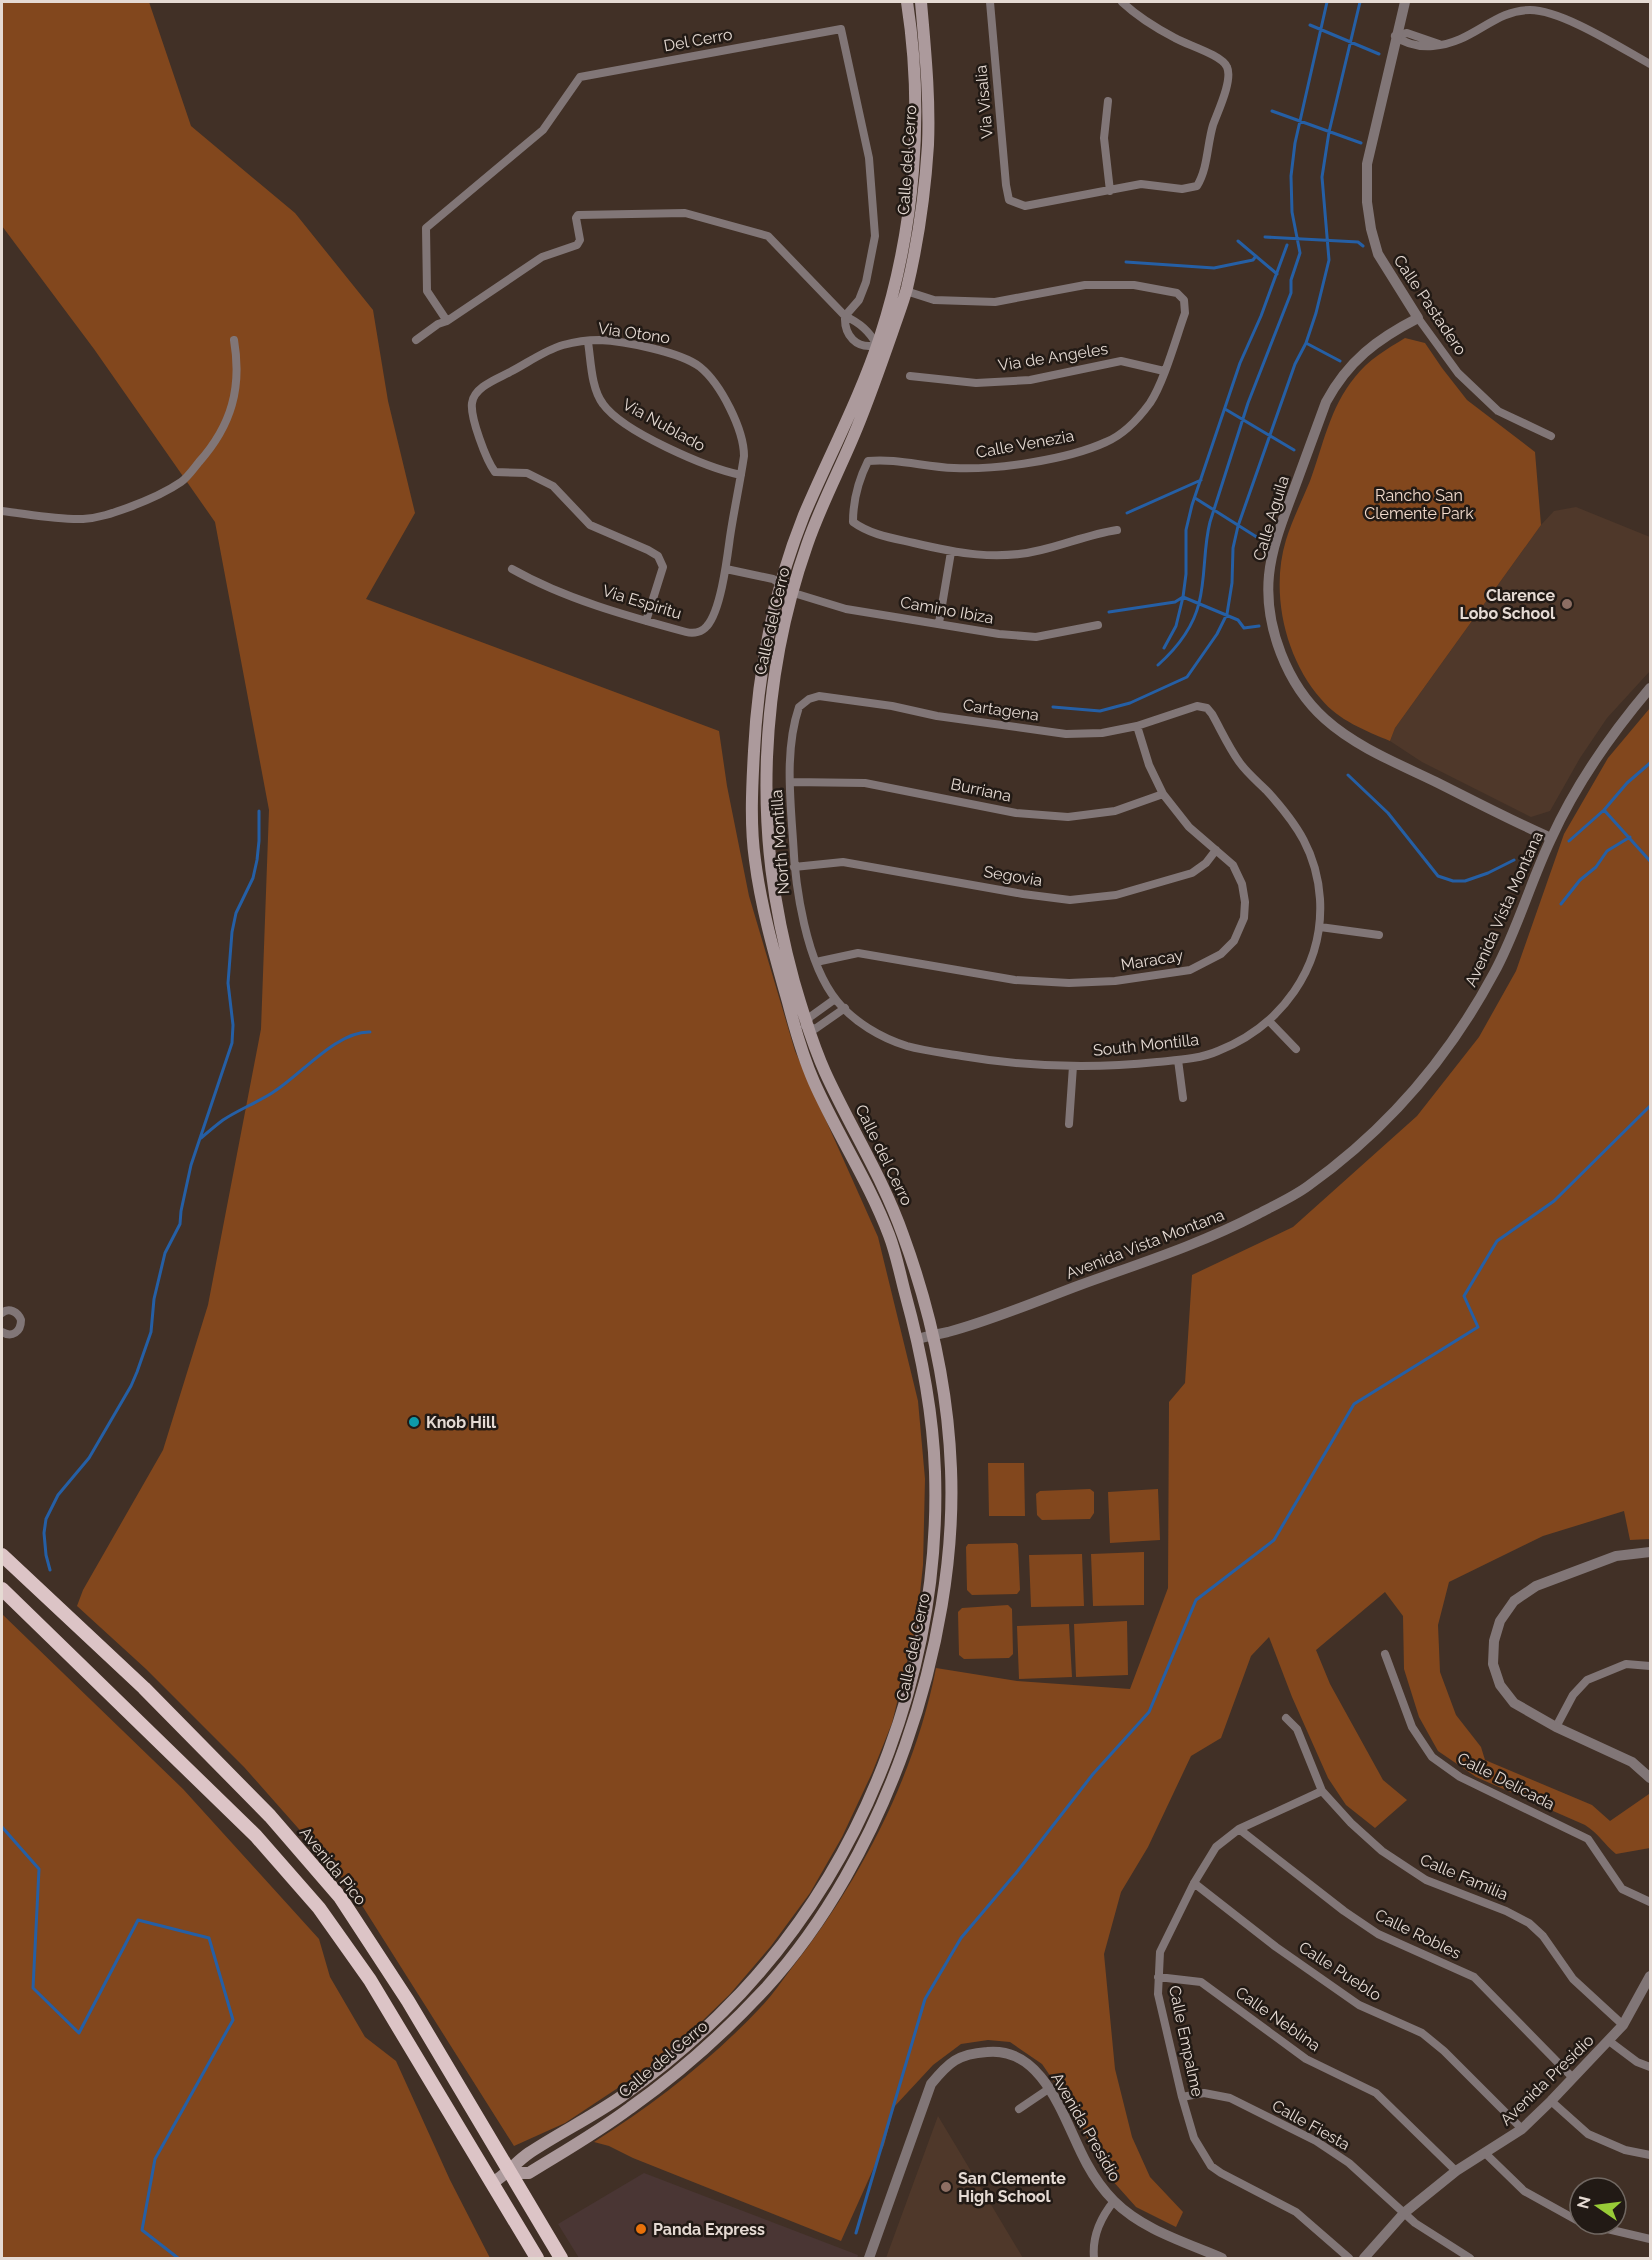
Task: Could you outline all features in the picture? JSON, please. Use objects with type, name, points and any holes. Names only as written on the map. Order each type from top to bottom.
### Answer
[{"type":"highway","name":"Avenida Pico","points":[[2,1555],[144,1688],[270,1815],[340,1897],[408,2001],[561,2259]]},
{"type":"highway","points":[[2,1589],[256,1836],[319,1908],[370,1980],[537,2259]]},
{"type":"main road","name":"Calle del Cerro","points":[[900,289],[914,143],[915,89],[907,2]]},
{"type":"main road","name":"Calle del Cerro","points":[[492,2183],[509,2173],[523,2157],[620,2098],[658,2070],[702,2032],[781,1946],[812,1905],[842,1854],[879,1779],[898,1727],[922,1630],[932,1551],[935,1473],[929,1407],[918,1339],[890,1237],[813,1080],[779,927],[769,860],[765,801],[777,661],[793,592],[806,547],[857,428],[920,216],[928,146],[927,79],[921,2]]},
{"type":"main road","name":"Calle del Cerro","points":[[509,2173],[529,2173],[634,2106],[725,2029],[767,1986],[798,1948],[828,1904],[858,1853],[895,1776],[911,1732],[937,1630],[949,1550],[951,1472],[946,1406],[932,1334],[905,1239],[887,1194],[801,1028],[774,954],[755,859],[752,802],[754,744],[763,658],[781,584],[806,512],[881,348]]},
{"type":"street","name":"Via Visalia","points":[[990,2],[1008,200],[1024,206],[1110,191]]},
{"type":"street","points":[[1108,100],[1104,138],[1110,191],[1141,184],[1182,189],[1197,186],[1203,176],[1208,140],[1228,79],[1227,67],[1222,60],[1176,39],[1135,14],[1122,2]]},
{"type":"street","name":"Calle Pastadero","points":[[1405,2],[1395,36],[1367,164],[1366,202],[1378,254],[1418,318],[1458,373],[1498,411],[1551,436]]},
{"type":"street","points":[[1395,36],[1407,33],[1442,46],[1471,36],[1512,12],[1532,10],[1560,16],[1650,64]]},
{"type":"street","name":"Del Cerro","points":[[447,321],[427,291],[426,228],[543,130],[580,77],[841,29],[869,158],[874,236],[866,282],[859,300],[845,316]]},
{"type":"street","points":[[416,340],[542,257],[577,245],[580,240],[577,216],[685,213],[768,236],[845,316],[856,321],[871,334],[881,348]]},
{"type":"street","name":"Calle Venezia","points":[[900,289],[934,300],[964,302],[994,302],[1085,285],[1134,285],[1177,292],[1184,300],[1185,313],[1150,402],[1128,428],[1107,442],[1067,454],[1014,464],[967,468],[930,467],[883,459],[868,461],[861,474],[853,505],[853,522],[866,531],[951,552],[1002,556],[1040,551],[1094,534],[1117,530]]},
{"type":"street","points":[[845,316],[845,327],[850,338],[868,347],[881,348]]},
{"type":"street","name":"Calle Aguila","points":[[1418,318],[1387,334],[1351,364],[1336,383],[1326,402],[1279,530],[1273,555],[1269,576],[1269,601],[1273,628],[1281,654],[1293,678],[1325,719],[1377,753],[1551,838]]},
{"type":"street","points":[[2,511],[61,518],[83,519],[103,516],[145,501],[182,481],[209,452],[226,423],[237,387],[234,339]]},
{"type":"street","name":"Via Otono","points":[[646,621],[663,567],[658,556],[590,525],[553,486],[527,473],[495,471],[488,462],[481,444],[471,404],[477,392],[560,346],[599,340],[669,352],[700,367],[720,393],[740,430],[744,456],[726,569]]},
{"type":"street","name":"Via Nublado","points":[[588,342],[590,364],[601,402],[611,414],[639,432],[704,465],[741,475]]},
{"type":"street","name":"Via de Angeles","points":[[910,375],[976,383],[1030,380],[1121,361],[1164,371]]},
{"type":"street","points":[[939,623],[951,552]]},
{"type":"street","name":"Via Espiritu","points":[[512,569],[536,582],[646,621],[694,633],[704,629],[714,614],[726,569]]},
{"type":"street","name":"Camino Ibiza","points":[[726,569],[773,579],[793,592],[846,609],[999,634],[1036,638],[1098,625]]},
{"type":"street","name":"Avenida Vista Montana","points":[[918,1339],[947,1332],[1025,1305],[1171,1253],[1230,1228],[1307,1188],[1368,1139],[1414,1092],[1455,1040],[1496,970],[1551,838],[1586,774],[1623,720],[1650,688]]},
{"type":"street","name":"Cartagena","points":[[799,706],[814,697],[839,698],[937,716],[1066,734],[1102,733],[1137,726],[1200,706]]},
{"type":"street","name":"North Montilla","points":[[799,706],[791,746],[794,867],[805,928],[816,962],[840,1004]]},
{"type":"street","name":"South Montilla","points":[[840,1004],[876,1033],[906,1046],[1029,1066],[1128,1065],[1178,1060],[1215,1053],[1239,1042],[1269,1021],[1292,996],[1311,962],[1320,927],[1320,897],[1313,860],[1303,835],[1285,811],[1240,764],[1210,711],[1200,706]]},
{"type":"street","name":"Maracay","points":[[816,962],[858,953],[1015,980],[1069,983],[1115,981],[1190,970],[1221,954],[1234,941],[1244,918],[1245,902],[1242,884],[1233,865],[1189,827],[1163,794],[1149,765],[1137,726]]},
{"type":"street","name":"Burriana","points":[[791,782],[865,783],[1016,813],[1068,817],[1115,811],[1163,794]]},
{"type":"street","name":"Segovia","points":[[794,867],[843,862],[1023,894],[1071,900],[1116,896],[1192,873],[1206,863],[1216,850]]},
{"type":"street","points":[[1320,927],[1379,935]]},
{"type":"street","points":[[801,1028],[815,1029],[840,1004]]},
{"type":"street","points":[[1269,1021],[1296,1049]]},
{"type":"street","points":[[1178,1060],[1183,1098]]},
{"type":"street","points":[[1069,1125],[1073,1066]]},
{"type":"street","points":[[2,1310],[16,1312],[21,1325],[16,1333],[11,1335],[2,1332]]},
{"type":"street","points":[[1650,1552],[1616,1556],[1536,1586],[1514,1601],[1500,1621],[1494,1641],[1492,1664],[1500,1684],[1514,1703],[1556,1727],[1632,1762],[1650,1778]]},
{"type":"street","name":"Calle Delicada","points":[[1385,1654],[1412,1727],[1432,1757],[1460,1777],[1588,1839],[1622,1889],[1650,1902]]},
{"type":"street","points":[[1556,1727],[1573,1695],[1587,1680],[1626,1665],[1650,1666]]},
{"type":"street","name":"Calle Familia","points":[[1286,1718],[1297,1729],[1322,1791],[1351,1823],[1382,1851],[1412,1872],[1506,1911],[1529,1923],[1543,1936],[1573,1979],[1623,2025]]},
{"type":"street","name":"Calle Empalme","points":[[1322,1791],[1239,1829],[1216,1847],[1194,1883],[1160,1952],[1158,1994],[1194,2138],[1211,2166],[1221,2174],[1296,2212],[1349,2259]]},
{"type":"street","name":"Calle Robles","points":[[1239,1829],[1344,1911],[1378,1934],[1473,1977],[1573,2078]]},
{"type":"street","name":"Calle Pueblo","points":[[1194,1883],[1276,1947],[1359,2005],[1422,2033],[1444,2051],[1522,2129]]},
{"type":"street","name":"Avenida Presidio","points":[[1364,2259],[1404,2213],[1456,2171],[1522,2129],[1551,2102],[1623,2025],[1639,2001],[1650,1976]]},
{"type":"street","name":"Calle Neblina","points":[[1158,1977],[1201,1982],[1306,2059],[1377,2093],[1456,2171]]},
{"type":"street","points":[[1609,2041],[1637,2062],[1650,2067]]},
{"type":"street","name":"Avenida Presidio","points":[[869,2259],[931,2084],[947,2064],[969,2053],[994,2051],[1017,2057],[1035,2071],[1050,2088],[1086,2163],[1099,2184],[1114,2201],[1138,2222],[1222,2259]]},
{"type":"street","points":[[1019,2109],[1050,2088]]},
{"type":"street","name":"Calle Fiesta","points":[[1182,2097],[1204,2093],[1230,2098],[1316,2141],[1349,2163],[1404,2213],[1470,2259]]},
{"type":"street","points":[[1551,2102],[1588,2133],[1625,2150],[1650,2156]]},
{"type":"street","points":[[1485,2153],[1524,2191],[1568,2215]]},
{"type":"street","points":[[1094,2259],[1095,2237],[1107,2210],[1114,2201]]},
{"type":"street","points":[[1628,2234],[1650,2239]]},
{"type":"shaded area","name":"Clarence Lobo School","points":[[1576,507],[1650,537],[1650,671],[1607,718],[1580,758],[1550,811],[1531,817],[1422,762],[1390,741],[1395,728],[1541,525],[1554,511]]},
{"type":"shaded area","name":"San Clemente High School","points":[[938,2116],[1023,2258],[886,2258]]},
{"type":"shaded area","points":[[644,2173],[858,2255],[857,2258],[579,2258],[558,2224]]},
{"type":"green space","points":[[2,2],[149,2],[191,126],[295,213],[373,310],[388,401],[415,513],[366,599],[719,731],[727,786],[749,896],[795,1051],[878,1237],[918,1401],[925,1479],[923,1565],[917,1621],[892,1723],[842,1837],[810,1893],[771,1946],[730,1994],[697,2026],[651,2066],[565,2123],[514,2146],[351,1888],[244,1767],[146,1669],[77,1606],[83,1590],[163,1450],[208,1305],[261,1029],[269,810],[215,522],[94,349],[2,226]]},
{"type":"green space","name":"Rancho San Clemente Park","points":[[1405,338],[1425,343],[1467,400],[1535,452],[1541,525],[1395,728],[1390,741],[1353,724],[1336,713],[1309,683],[1298,664],[1284,624],[1280,581],[1281,560],[1288,533],[1339,401],[1366,365]]},
{"type":"green space","points":[[1650,708],[1650,1539],[1630,1540],[1624,1511],[1543,1536],[1449,1582],[1438,1625],[1440,1672],[1456,1715],[1481,1747],[1485,1760],[1592,1805],[1610,1821],[1649,1794],[1650,1848],[1616,1854],[1585,1825],[1476,1777],[1438,1751],[1419,1717],[1404,1669],[1403,1616],[1385,1592],[1316,1650],[1330,1684],[1383,1780],[1407,1800],[1375,1828],[1346,1805],[1328,1778],[1292,1697],[1269,1637],[1251,1656],[1221,1738],[1191,1756],[1148,1847],[1121,1892],[1104,1954],[1115,2069],[1132,2137],[1150,2177],[1183,2212],[1176,2227],[1136,2207],[1103,2170],[1073,2109],[1042,2064],[1010,2042],[988,2040],[961,2044],[933,2065],[894,2107],[884,2145],[841,2241],[633,2158],[609,2146],[594,2142],[660,2097],[722,2046],[768,1999],[816,1936],[861,1864],[899,1788],[927,1708],[936,1668],[1017,1681],[1130,1689],[1168,1588],[1169,1402],[1185,1383],[1192,1275],[1293,1227],[1417,1116],[1479,1037],[1516,971],[1564,834],[1608,758]]},
{"type":"green space","points":[[988,1463],[1024,1463],[1025,1516],[989,1516]]},
{"type":"green space","points":[[1090,1489],[1094,1492],[1094,1513],[1090,1519],[1042,1520],[1037,1515],[1036,1494],[1040,1491]]},
{"type":"green space","points":[[1158,1489],[1160,1540],[1110,1543],[1108,1492]]},
{"type":"green space","points":[[1016,1543],[1018,1545],[1020,1590],[1017,1594],[972,1595],[967,1590],[966,1547],[968,1544]]},
{"type":"green space","points":[[1144,1552],[1144,1605],[1093,1606],[1091,1554]]},
{"type":"green space","points":[[1082,1554],[1084,1606],[1031,1607],[1029,1555]]},
{"type":"green space","points":[[1008,1605],[1012,1609],[1013,1654],[1009,1658],[964,1659],[959,1655],[958,1612],[962,1608]]},
{"type":"green space","points":[[2,1614],[183,1789],[319,1939],[330,1977],[365,2037],[396,2061],[450,2180],[490,2258],[2,2258]]},
{"type":"green space","points":[[1127,1621],[1128,1675],[1076,1677],[1074,1624]]},
{"type":"green space","points":[[1069,1624],[1072,1677],[1019,1679],[1017,1626]]},
{"type":"waterway","points":[[1158,665],[1172,652],[1193,621],[1201,593],[1210,522],[1248,403],[1291,293],[1291,280],[1300,253],[1292,212],[1291,176],[1295,143],[1327,2]]},
{"type":"waterway","points":[[1053,707],[1100,711],[1130,703],[1187,677],[1217,634],[1227,614],[1232,583],[1233,548],[1238,526],[1295,364],[1306,343],[1329,260],[1322,177],[1329,132],[1360,2]]},
{"type":"waterway","points":[[1310,25],[1379,54]]},
{"type":"waterway","points":[[1272,111],[1361,143]]},
{"type":"waterway","points":[[1265,237],[1358,242],[1363,246]]},
{"type":"waterway","points":[[1238,241],[1277,274]]},
{"type":"waterway","points":[[1164,648],[1176,626],[1183,597],[1186,574],[1186,530],[1192,505],[1240,363],[1261,316],[1287,245]]},
{"type":"waterway","points":[[1126,262],[1214,268],[1253,260],[1256,256]]},
{"type":"waterway","points":[[1306,343],[1340,361]]},
{"type":"waterway","points":[[1225,409],[1294,450]]},
{"type":"waterway","points":[[1127,513],[1201,480]]},
{"type":"waterway","points":[[1195,498],[1263,541]]},
{"type":"waterway","points":[[1109,612],[1175,602],[1183,597],[1238,620],[1244,628],[1259,626]]},
{"type":"waterway","points":[[1569,841],[1604,810],[1627,783],[1650,763]]},
{"type":"waterway","points":[[1348,775],[1388,813],[1438,876],[1453,881],[1465,881],[1514,860]]},
{"type":"waterway","points":[[1604,810],[1650,861]]},
{"type":"waterway","points":[[50,1570],[44,1533],[46,1519],[58,1495],[89,1458],[137,1372],[151,1332],[154,1299],[165,1253],[180,1224],[191,1165],[232,1043],[233,1025],[228,983],[232,932],[236,913],[253,878],[259,841],[259,811]]},
{"type":"waterway","points":[[1561,904],[1580,880],[1596,867],[1607,851],[1630,837]]},
{"type":"waterway","points":[[201,1138],[223,1120],[283,1085],[331,1046],[357,1034],[370,1032]]},
{"type":"waterway","points":[[856,2233],[925,1999],[961,1938],[1016,1873],[1093,1774],[1149,1712],[1196,1600],[1274,1540],[1354,1404],[1478,1327],[1464,1296],[1497,1241],[1554,1201],[1650,1106]]},
{"type":"waterway","points":[[2,1827],[39,1869],[33,1988],[79,2033],[138,1920],[209,1938],[233,2020],[155,2159],[142,2230],[178,2258]]},
{"type":"place","name":"Clarence Lobo School","points":[[1567,604]]},
{"type":"place","name":"Knob Hill","points":[[414,1422]]},
{"type":"place","name":"San Clemente High School","points":[[946,2187]]},
{"type":"place","name":"Panda Express","points":[[641,2229]]}]
